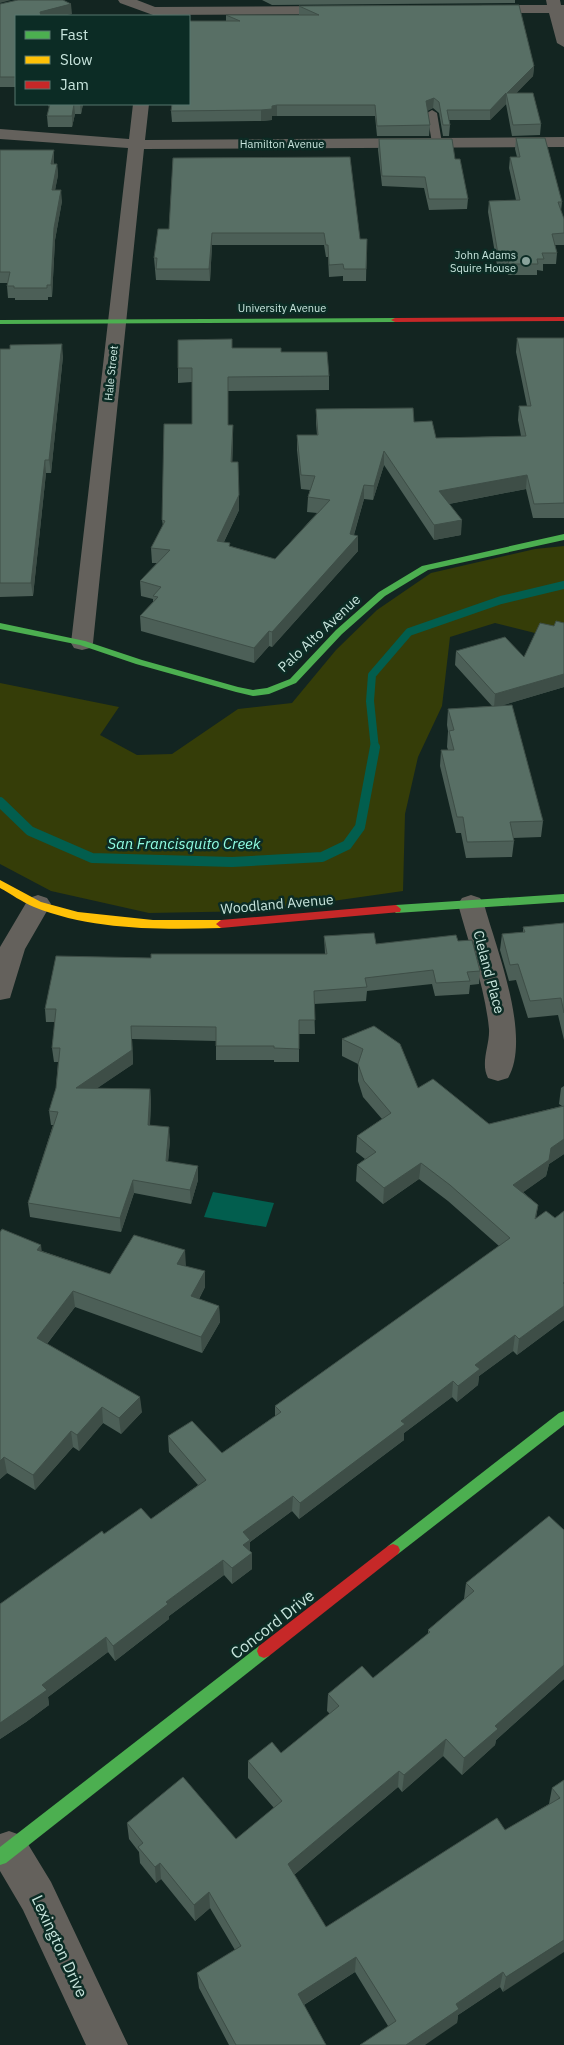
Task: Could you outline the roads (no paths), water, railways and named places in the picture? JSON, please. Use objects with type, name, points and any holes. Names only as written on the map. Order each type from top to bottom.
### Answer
[{"type":"street","points":[[125,0],[152,14],[348,10]]},
{"type":"street","points":[[152,14],[186,0]]},
{"type":"street","points":[[468,9],[557,6],[564,43]]},
{"type":"street","name":"Hale Street","points":[[82,643],[141,105]]},
{"type":"street","name":"Hamilton Avenue","points":[[0,134],[137,145],[564,142]]},
{"type":"street","name":"University Avenue","points":[[0,322],[564,319]]},
{"type":"street","name":"Palo Alto Avenue","points":[[0,626],[82,643],[139,662],[236,689],[253,692],[268,691],[293,681],[339,632],[382,594],[425,568],[564,537]]},
{"type":"street","name":"Woodland Avenue","points":[[0,884],[38,904],[66,912],[110,920],[186,926],[267,921],[437,905],[564,898]]},
{"type":"street","points":[[0,991],[12,950],[38,904]]},
{"type":"street","name":"Cleland Place","points":[[471,904],[500,1010],[502,1032],[498,1071]]},
{"type":"street","name":"Concord Drive","points":[[4,1854],[564,1418]]},
{"type":"street","name":"Lexington Drive","points":[[4,1854],[36,1896],[107,2045]]},
{"type":"lane","points":[[432,113],[438,143]]},
{"type":"waterway","name":"San Francisquito Creek","points":[[375,748],[370,701],[372,675],[409,632],[501,600],[564,585]]},
{"type":"waterway","name":"San Francisquito Creek","points":[[0,802],[30,831],[92,858],[232,862],[322,857],[347,845],[360,827],[375,748]]},
{"type":"place","name":"John Adams Squire House","points":[[526,261]]}]
